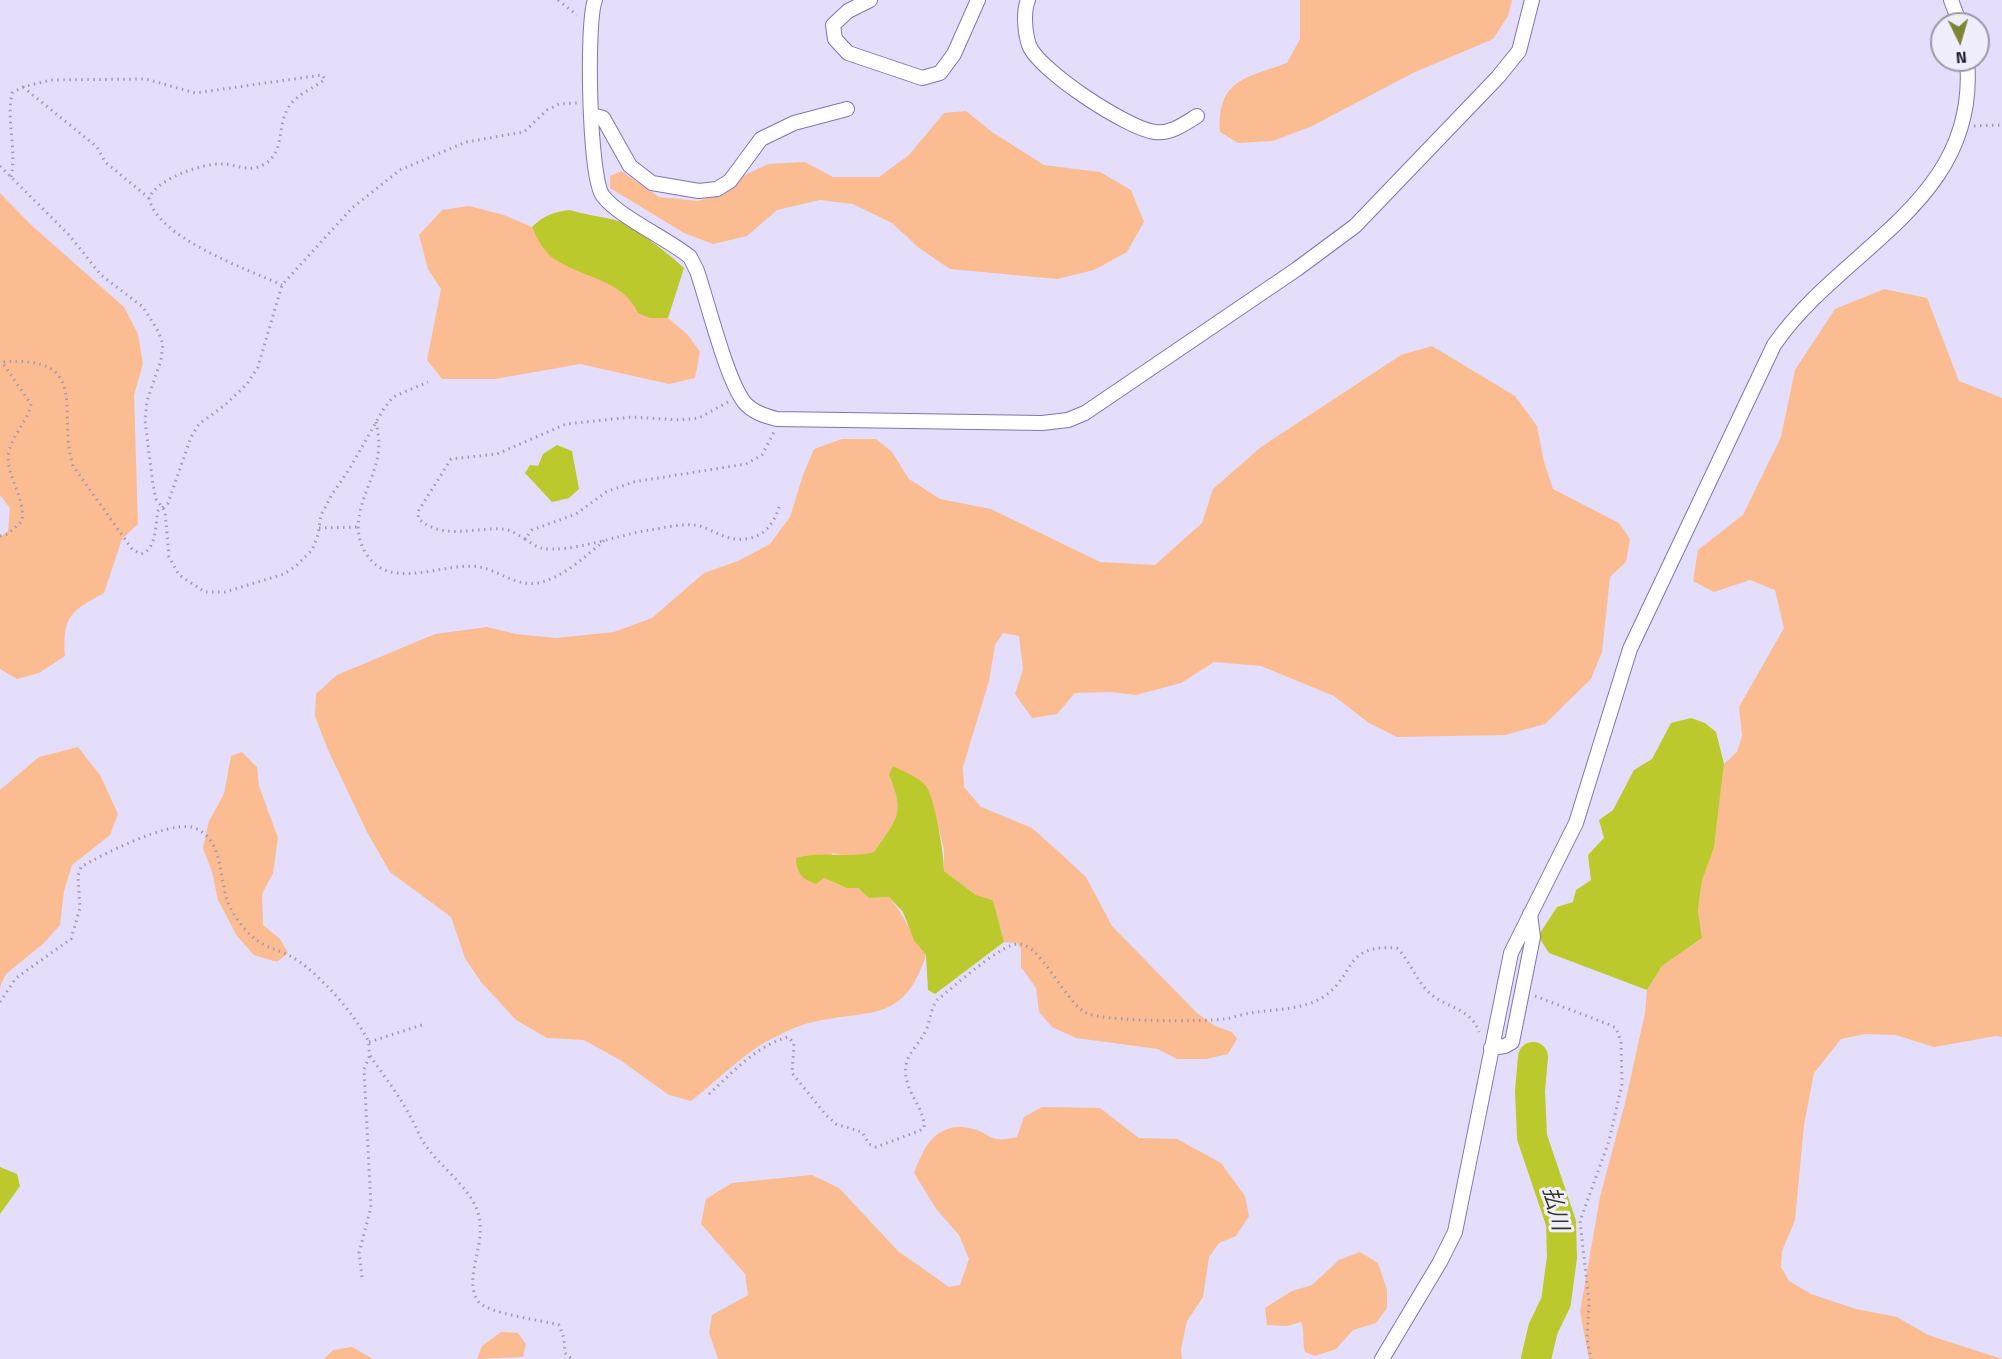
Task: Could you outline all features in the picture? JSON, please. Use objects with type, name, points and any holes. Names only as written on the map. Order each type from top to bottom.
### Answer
[{"type":"street","points":[[595,0],[590,26],[591,108],[596,178],[602,195],[690,257],[697,271],[740,395],[754,411],[777,419],[1042,423],[1068,420],[1085,413],[1288,276],[1355,226],[1498,77],[1520,51],[1533,0]]},
{"type":"street","points":[[870,0],[848,11],[833,25],[835,39],[848,53],[922,78],[940,73],[954,54],[978,0]]},
{"type":"street","points":[[1028,0],[1025,7],[1029,46],[1045,67],[1126,124],[1155,132],[1169,132],[1197,116]]},
{"type":"street","points":[[1382,1359],[1440,1262],[1455,1232],[1511,952],[1576,823],[1630,649],[1774,345],[1792,319],[1905,216],[1944,168],[1963,126],[1967,72]]},
{"type":"street","points":[[591,108],[603,118],[630,166],[652,183],[699,191],[717,189],[730,181],[760,139],[794,123],[848,109]]},
{"type":"street","points":[[1491,1048],[1505,1046],[1512,1042],[1533,938],[1530,914]]},
{"type":"path","points":[[558,0],[590,26]]},
{"type":"path","points":[[11,177],[15,159],[8,110],[12,93],[22,87],[51,80],[146,79],[195,93],[322,75],[325,79],[297,97],[286,112],[282,141],[274,155],[260,166],[246,168],[222,164],[190,170],[157,186],[149,198]]},
{"type":"path","points":[[22,87],[98,147],[105,162],[149,198],[156,215],[179,234],[212,254],[282,285]]},
{"type":"path","points":[[1,361],[29,360],[43,364],[57,374],[65,390],[69,411],[69,452],[74,466],[132,549],[141,555],[148,552],[152,545],[158,511],[168,503],[191,437],[199,424],[225,405],[247,384],[258,367],[282,285],[352,208],[400,170],[466,142],[524,132],[547,110],[559,104],[591,108]]},
{"type":"path","points":[[1963,126],[2002,126]]},
{"type":"path","points":[[0,166],[69,235],[101,275],[143,308],[158,331],[163,344],[162,352],[147,401],[145,420],[153,485],[156,499],[163,506],[169,557],[179,574],[205,592],[225,592],[284,574],[312,550],[321,515],[331,496],[393,397],[428,382]]},
{"type":"path","points":[[0,536],[8,534],[22,521],[21,500],[9,465],[9,451],[30,414],[31,404],[1,361]]},
{"type":"path","points":[[740,395],[699,418],[679,420],[632,417],[566,424],[497,454],[451,459],[419,510],[418,518],[426,525],[440,531],[507,529],[539,548],[556,549],[675,526],[700,526],[719,536],[744,539],[759,534],[774,524],[779,507]]},
{"type":"path","points":[[525,539],[532,530],[576,514],[606,492],[633,482],[746,464],[762,454],[772,438],[777,419]]},
{"type":"path","points":[[376,422],[378,454],[360,502],[358,527],[367,555],[386,570],[412,574],[464,567],[484,568],[509,579],[536,583],[560,574],[606,539]]},
{"type":"path","points":[[319,528],[358,527]]},
{"type":"path","points":[[0,1002],[16,978],[71,939],[80,908],[78,876],[81,867],[116,848],[172,829],[189,827],[202,832],[213,846],[220,861],[227,901],[241,925],[254,940],[299,962],[329,989],[369,1042],[370,1055],[364,1069],[371,1207],[359,1253],[362,1277]]},
{"type":"path","points":[[709,1094],[753,1055],[773,1041],[788,1037],[794,1043],[792,1074],[825,1115],[836,1124],[862,1132],[869,1144],[876,1147],[920,1131],[924,1128],[925,1119],[907,1083],[907,1062],[913,1046],[926,1031],[930,1009],[937,1000],[997,954],[1009,946],[1020,944],[1031,948],[1060,988],[1086,1013],[1106,1019],[1187,1020],[1224,1019],[1286,1009],[1314,1001],[1327,994],[1355,957],[1379,947],[1397,948],[1410,961],[1419,980],[1433,996],[1471,1016],[1482,1043],[1491,1048]]},
{"type":"path","points":[[1522,991],[1616,1028],[1621,1042],[1622,1084],[1612,1130],[1580,1221],[1589,1302],[1587,1339],[1591,1359]]},
{"type":"path","points":[[369,1042],[422,1025]]},
{"type":"path","points":[[370,1055],[388,1078],[424,1144],[474,1203],[482,1223],[480,1247],[472,1275],[473,1293],[479,1304],[494,1310],[559,1325],[565,1353],[572,1359]]},
{"type":"shaded area","points":[[1300,0],[1512,0],[1508,16],[1493,39],[1413,73],[1312,126],[1273,141],[1238,143],[1220,132],[1223,101],[1229,91],[1247,78],[1287,63],[1300,39]]},
{"type":"shaded area","points":[[966,111],[992,132],[1044,165],[1100,172],[1131,190],[1144,222],[1127,252],[1094,270],[1057,279],[950,269],[919,248],[892,223],[853,204],[820,200],[777,210],[747,236],[713,244],[684,233],[610,188],[610,176],[621,171],[659,197],[698,201],[726,193],[739,178],[768,164],[805,162],[833,177],[879,177],[909,155],[944,113]]},
{"type":"shaded area","points":[[0,193],[30,224],[124,307],[138,334],[143,364],[134,395],[138,524],[122,539],[104,593],[76,610],[67,623],[65,656],[39,673],[17,679],[0,669],[0,537],[8,531],[10,508],[0,495]]},
{"type":"shaded area","points":[[469,206],[504,215],[532,227],[540,241],[557,259],[619,290],[650,318],[668,318],[688,335],[700,352],[695,378],[669,384],[580,364],[495,379],[442,379],[427,360],[441,289],[428,269],[419,235],[442,210]]},
{"type":"shaded area","points":[[570,210],[622,222],[651,241],[684,268],[668,318],[650,318],[638,313],[631,302],[612,286],[564,265],[546,252],[532,227],[550,215]]},
{"type":"shaded area","points":[[1884,289],[1927,298],[1959,381],[2002,398],[2002,1037],[1996,1036],[1934,1047],[1896,1035],[1865,1034],[1841,1039],[1814,1073],[1804,1125],[1795,1220],[1782,1251],[1781,1267],[1789,1281],[1811,1294],[1856,1309],[1897,1317],[1928,1335],[2002,1359],[1589,1359],[1580,1312],[1600,1197],[1625,1103],[1645,1013],[1647,990],[1662,966],[1702,938],[1698,910],[1702,880],[1714,848],[1724,764],[1737,752],[1742,736],[1739,707],[1784,628],[1775,590],[1750,580],[1714,592],[1693,581],[1698,550],[1743,515],[1781,437],[1795,370],[1835,309]]},
{"type":"shaded area","points":[[1432,346],[1515,396],[1537,426],[1544,462],[1553,489],[1619,523],[1630,539],[1626,562],[1610,577],[1602,652],[1591,679],[1545,724],[1505,735],[1397,737],[1369,723],[1334,696],[1261,666],[1214,662],[1181,683],[1136,695],[1110,692],[1075,693],[1057,714],[1032,718],[1015,694],[1023,669],[1019,636],[1003,633],[995,645],[989,681],[963,767],[964,787],[981,807],[1032,828],[1086,877],[1112,926],[1197,1013],[1215,1026],[1232,1032],[1237,1039],[1228,1054],[1206,1059],[1177,1059],[1158,1049],[1076,1038],[1052,1027],[1039,1012],[1036,988],[1021,967],[1021,949],[1017,943],[1004,942],[993,900],[976,895],[944,871],[944,850],[932,800],[889,775],[898,808],[888,832],[874,852],[855,857],[832,853],[824,878],[847,888],[858,888],[869,898],[889,897],[926,955],[917,978],[894,1004],[881,1010],[809,1023],[771,1039],[742,1059],[691,1101],[669,1095],[620,1060],[584,1040],[547,1038],[516,1020],[481,982],[465,958],[451,917],[390,872],[367,832],[328,750],[315,716],[316,694],[337,675],[435,634],[487,627],[516,634],[556,638],[614,632],[652,618],[704,573],[738,561],[770,544],[790,517],[814,449],[842,439],[876,439],[892,452],[909,479],[940,499],[991,509],[1100,562],[1155,565],[1202,523],[1213,489],[1261,447],[1401,355]]},
{"type":"shaded area","points":[[557,445],[572,451],[579,489],[569,498],[552,502],[525,473],[530,465],[538,466],[543,454]]},
{"type":"shaded area","points":[[1691,718],[1705,723],[1716,732],[1724,764],[1714,848],[1702,880],[1698,910],[1702,938],[1662,966],[1647,990],[1549,953],[1538,936],[1557,907],[1573,902],[1576,890],[1591,880],[1588,855],[1604,838],[1599,820],[1613,810],[1634,770],[1652,759],[1671,723]]},
{"type":"shaded area","points":[[78,747],[100,775],[118,814],[110,835],[72,865],[64,891],[60,925],[44,943],[6,974],[0,987],[0,790],[39,757]]},
{"type":"shaded area","points":[[242,752],[257,767],[259,786],[278,838],[273,873],[262,894],[263,925],[280,939],[288,953],[277,962],[254,955],[237,936],[218,900],[212,872],[203,848],[209,821],[224,794],[231,756]]},
{"type":"shaded area","points":[[893,766],[922,782],[929,791],[941,840],[944,871],[976,895],[993,900],[1004,942],[935,994],[928,990],[926,955],[914,940],[903,912],[889,897],[869,898],[858,888],[847,888],[824,878],[816,884],[801,875],[797,864],[796,858],[806,856],[855,855],[874,852],[893,824],[898,808],[889,775]]},
{"type":"shaded area","points":[[1042,1107],[1100,1108],[1139,1138],[1177,1139],[1221,1163],[1245,1196],[1249,1216],[1236,1236],[1219,1243],[1209,1257],[1203,1297],[1187,1321],[1181,1349],[1182,1359],[718,1359],[709,1333],[712,1315],[748,1295],[745,1274],[701,1224],[706,1199],[732,1183],[812,1175],[839,1188],[898,1251],[949,1287],[960,1285],[969,1259],[959,1235],[937,1210],[914,1173],[922,1154],[933,1138],[948,1129],[958,1127],[977,1130],[995,1139],[1017,1137],[1024,1117]]},
{"type":"shaded area","points":[[0,1167],[17,1174],[20,1186],[0,1214]]},
{"type":"shaded area","points":[[1360,1252],[1378,1263],[1387,1290],[1387,1308],[1376,1323],[1353,1330],[1336,1349],[1315,1356],[1305,1352],[1301,1322],[1287,1326],[1267,1325],[1265,1308],[1292,1291],[1312,1285],[1339,1260]]},
{"type":"shaded area","points":[[501,1332],[518,1333],[526,1344],[523,1357],[477,1359],[482,1346]]},
{"type":"shaded area","points":[[352,1347],[373,1359],[324,1359],[333,1350]]},
{"type":"waterway","name":"払川","points":[[1533,1057],[1530,1091],[1532,1137],[1561,1223],[1562,1257],[1556,1302],[1543,1329],[1536,1359]]}]
